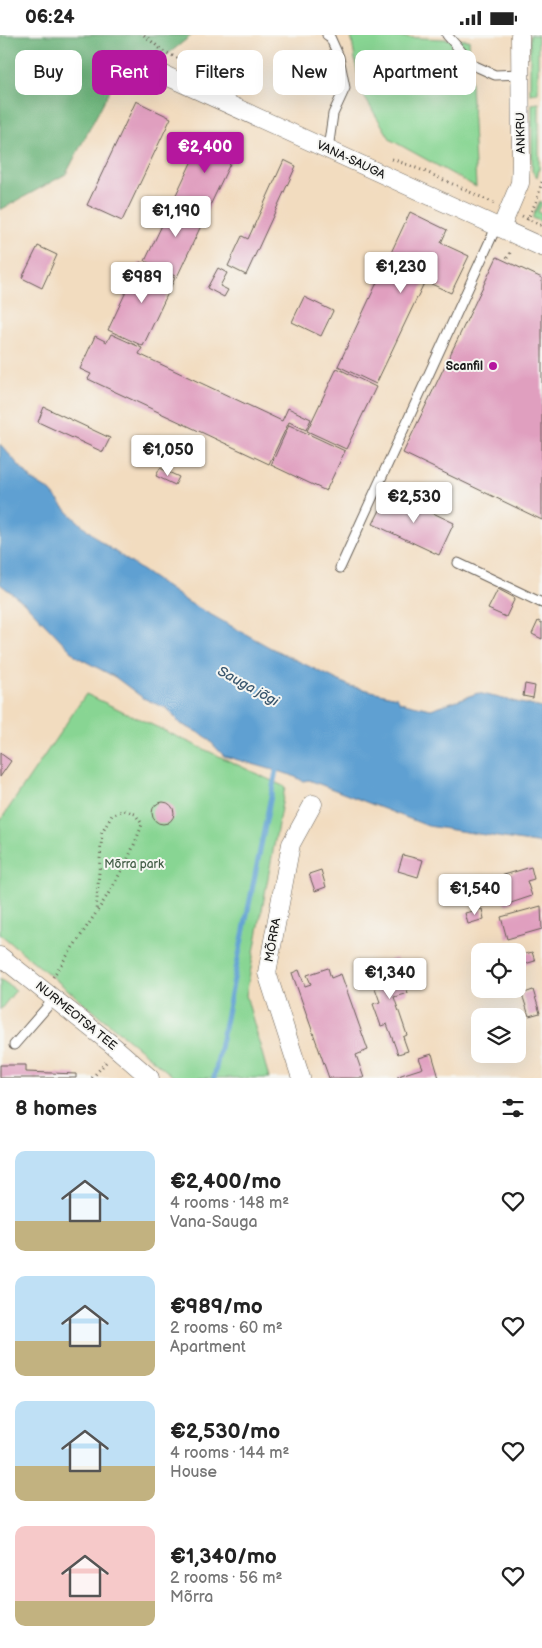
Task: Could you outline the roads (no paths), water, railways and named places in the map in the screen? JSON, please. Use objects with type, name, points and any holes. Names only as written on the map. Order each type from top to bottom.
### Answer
[{"type":"street","name":"ANKRU","points":[[500,228],[520,183],[520,35]]},
{"type":"street","name":"VANA-SAUGA","points":[[167,76],[542,247]]},
{"type":"street","name":"MÕRRA","points":[[301,1078],[267,973],[291,845],[313,803]]},
{"type":"street","name":"NURMEOTSA TEE","points":[[0,956],[118,1050],[144,1076]]},
{"type":"lane","points":[[327,35],[330,37],[339,57],[345,88],[333,114],[328,149]]},
{"type":"lane","points":[[447,35],[473,65],[495,75],[520,74]]},
{"type":"lane","points":[[340,568],[493,234],[500,228]]},
{"type":"lane","points":[[458,563],[542,603]]},
{"type":"lane","points":[[14,1045],[49,994]]},
{"type":"water","name":"Sauga jõgi","points":[[0,444],[32,480],[50,491],[69,513],[101,542],[188,602],[271,648],[350,686],[397,697],[400,702],[431,709],[478,693],[542,708],[542,844],[428,826],[309,780],[303,781],[291,775],[224,756],[205,736],[179,723],[168,709],[143,698],[115,677],[77,657],[26,604],[0,584]]},
{"type":"waterway","points":[[214,1078],[276,771]]},
{"type":"place","name":"Scanfil","points":[[493,366]]},
{"type":"park label","name":"Mõrra park","points":[[134,864]]}]
